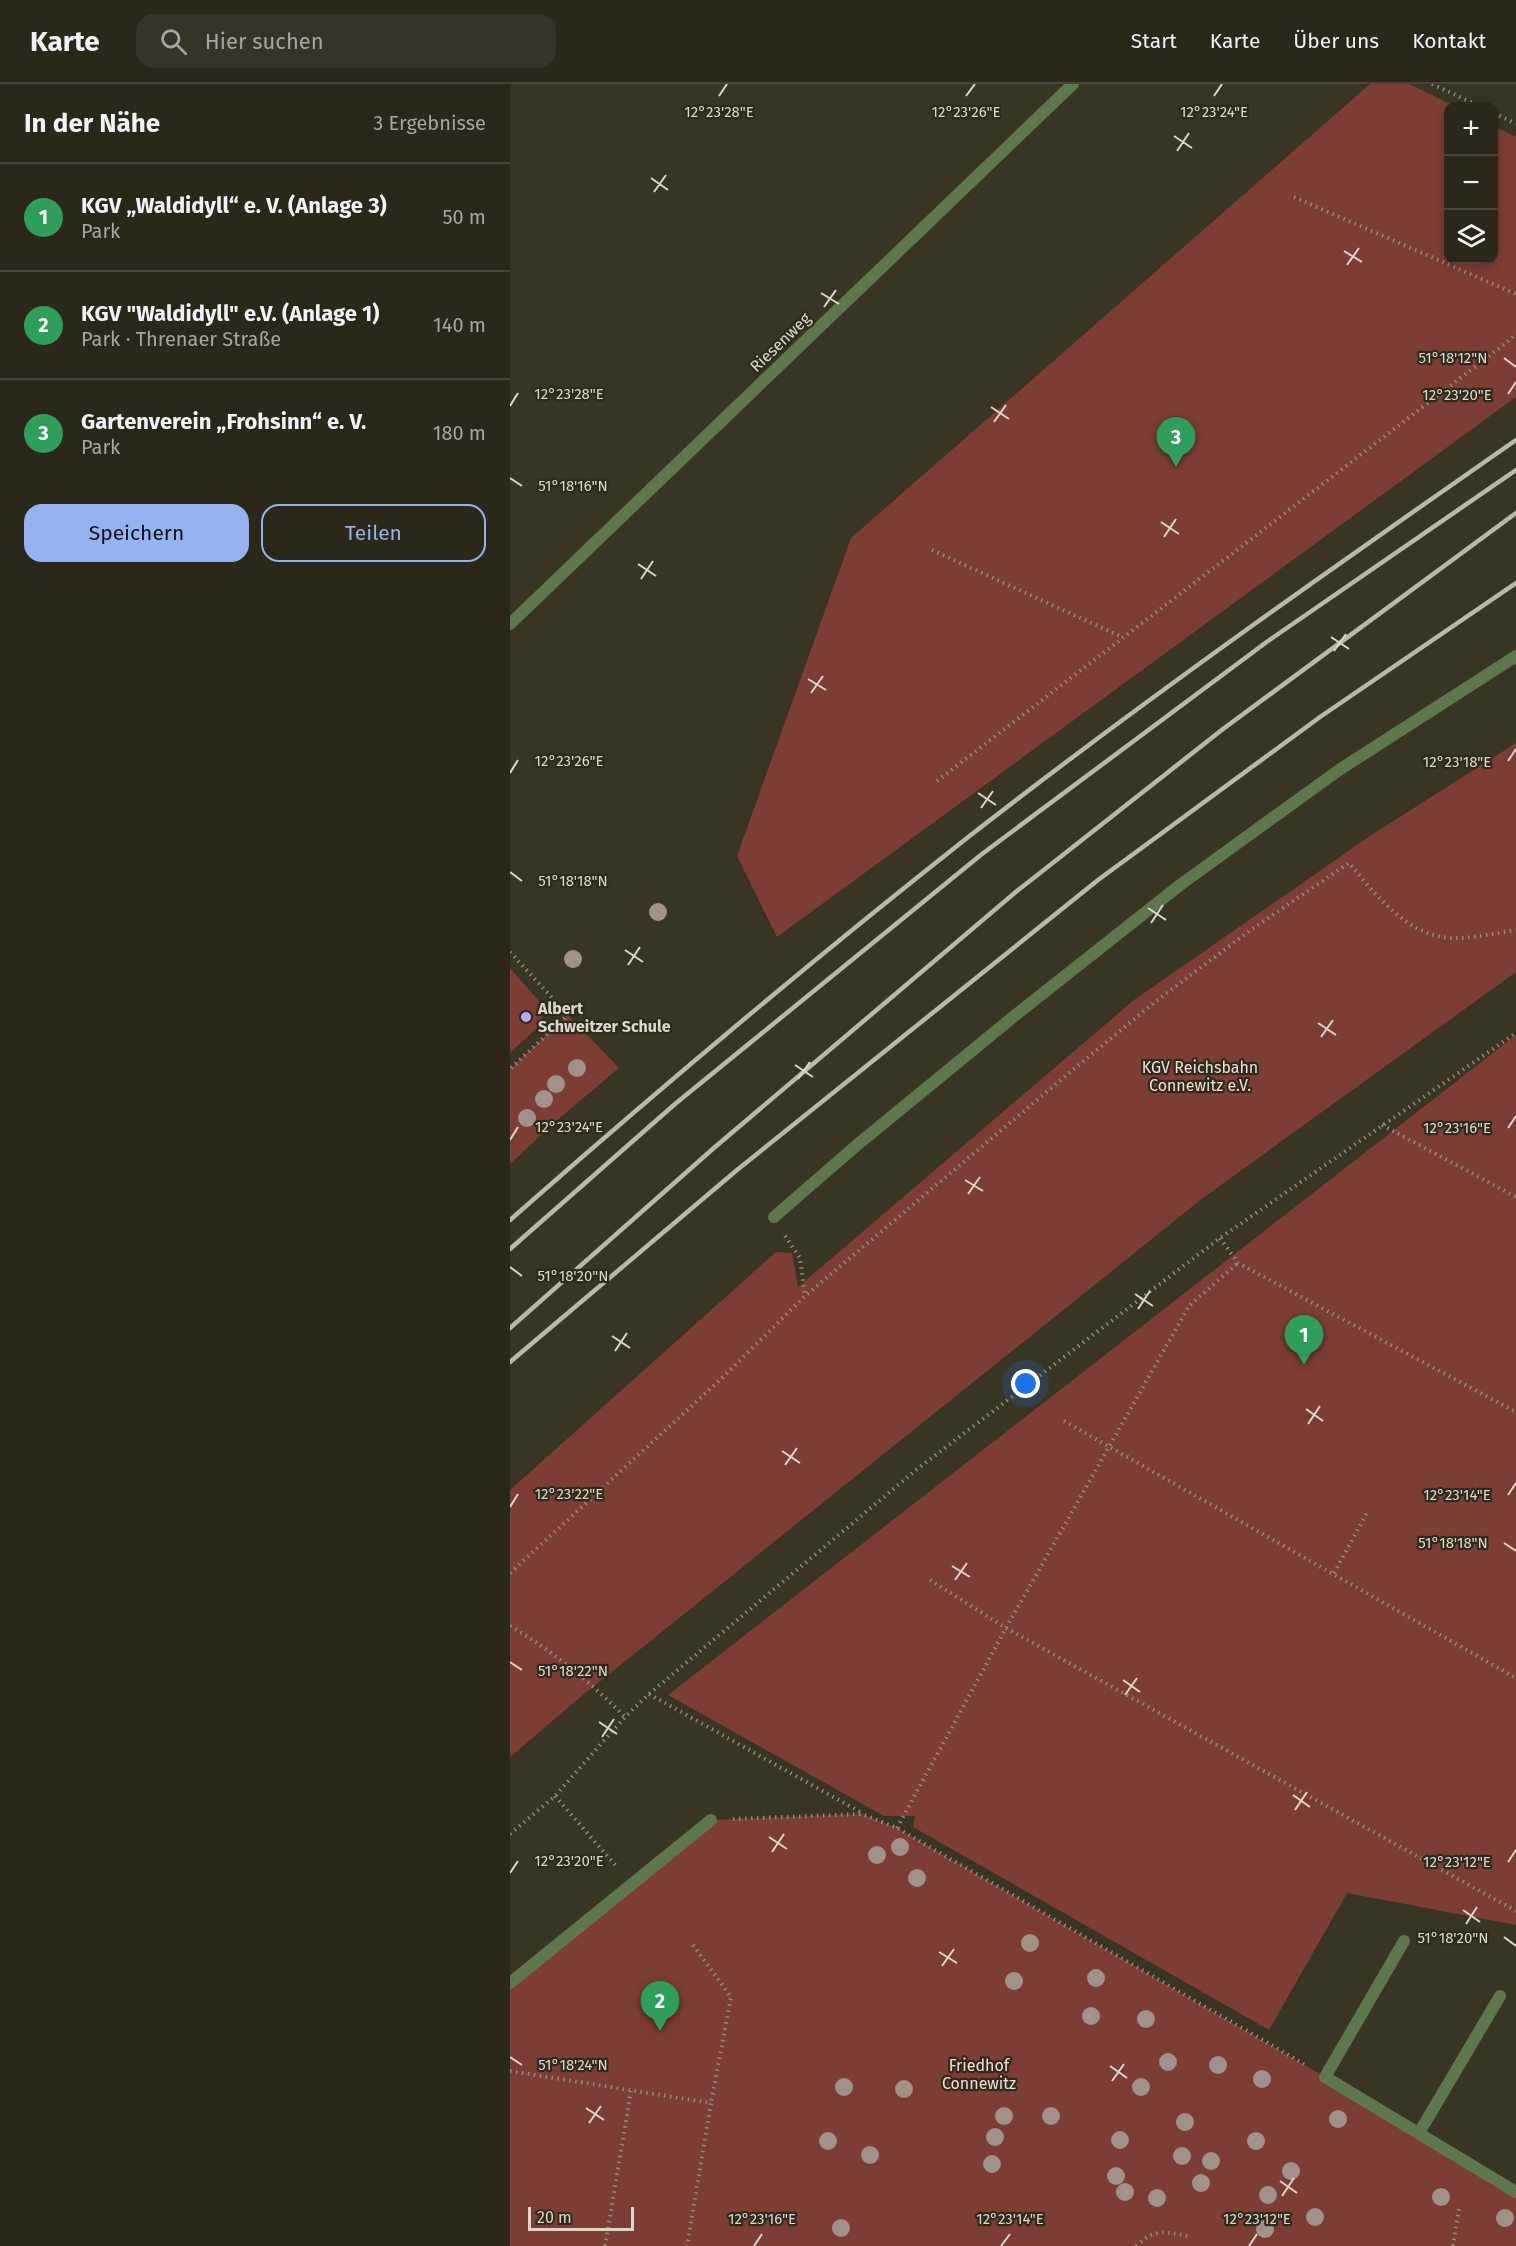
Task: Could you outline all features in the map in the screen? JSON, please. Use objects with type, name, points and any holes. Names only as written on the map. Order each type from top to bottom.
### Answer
[{"type":"street","name":"Riesenweg","points":[[510,624],[1073,84]]},
{"type":"street","points":[[774,1217],[857,1145],[1013,1017],[1180,885],[1339,770],[1516,656]]},
{"type":"street","points":[[510,1983],[711,1820]]},
{"type":"street","points":[[1404,1941],[1325,2077],[1516,2192]]},
{"type":"street","points":[[1419,2133],[1500,1996]]},
{"type":"path","points":[[1432,84],[1470,102]]},
{"type":"path","points":[[1498,115],[1516,124]]},
{"type":"path","points":[[1294,197],[1516,294]]},
{"type":"path","points":[[937,781],[1516,333]]},
{"type":"path","points":[[932,550],[1122,637]]},
{"type":"path","points":[[510,1573],[722,1378],[805,1296],[1155,1002],[1252,929],[1349,863],[1385,903],[1416,928],[1451,938],[1516,930]]},
{"type":"path","points":[[510,952],[568,1015],[510,1069]]},
{"type":"path","points":[[510,1834],[555,1796],[625,1717],[649,1694],[916,1470],[1220,1238],[1516,1033]]},
{"type":"path","points":[[1381,1125],[1516,1197]]},
{"type":"path","points":[[774,1217],[800,1258],[805,1296]]},
{"type":"path","points":[[1220,1238],[1238,1263],[1516,1412]]},
{"type":"path","points":[[897,1828],[1006,1629],[1190,1306],[1238,1263]]},
{"type":"path","points":[[1064,1421],[1516,1678]]},
{"type":"path","points":[[1334,1574],[1368,1511]]},
{"type":"path","points":[[930,1580],[1006,1629],[1516,1911]]},
{"type":"path","points":[[510,1626],[591,1683],[625,1717]]},
{"type":"path","points":[[649,1694],[862,1814],[897,1828],[1325,2077]]},
{"type":"path","points":[[555,1796],[632,1884]]},
{"type":"path","points":[[711,1820],[862,1814]]},
{"type":"path","points":[[687,2246],[731,1997],[693,1945]]},
{"type":"path","points":[[510,2071],[711,2103]]},
{"type":"path","points":[[605,2246],[631,2091]]},
{"type":"path","points":[[1453,2246],[1459,2209]]},
{"type":"path","points":[[1136,2246],[1147,2236],[1161,2231],[1188,2236]]},
{"type":"green space","points":[[1370,84],[1409,84],[1447,102],[1444,102],[1444,264],[1498,264],[1498,128],[1516,137],[1516,397],[777,937],[737,856],[851,538]]},
{"type":"green space","name":"KGV Reichsbahn Connewitz e.V.","points":[[1516,743],[1516,972],[1203,1198],[583,1695],[510,1757],[510,1490],[776,1252],[792,1253],[798,1287],[1134,1000],[1370,836]]},
{"type":"green space","name":"Albert Schweitzer Schule","points":[[510,968],[545,1008],[540,1025],[510,1053]]},
{"type":"green space","points":[[568,1015],[619,1068],[556,1121],[510,1164],[510,1069]]},
{"type":"green space","points":[[1516,1035],[1516,1925],[1347,1893],[1269,2030],[913,1827],[915,1816],[884,1816],[668,1695]]},
{"type":"green space","name":"Friedhof Connewitz","points":[[862,1814],[897,1828],[1325,2077],[1516,2192],[1516,2246],[510,2246],[510,1983],[711,1820]]},
{"type":"railway","points":[[510,1220],[736,1026],[851,931],[1034,786],[1170,685],[1516,440]]},
{"type":"railway","points":[[510,1249],[675,1104],[982,854],[1268,641],[1516,470]]},
{"type":"railway","points":[[510,1328],[715,1147],[1017,891],[1223,729],[1516,513]]},
{"type":"railway","points":[[510,1362],[737,1170],[1098,880],[1320,717],[1516,583]]},
{"type":"place","name":"Gartenverein „Frohsinn“ e. V.","points":[[1176,467]]},
{"type":"place","name":"Albert Schweitzer Schule","points":[[526,1017]]},
{"type":"place","name":"KGV „Waldidyll“ e. V. (Anlage 3)","points":[[1304,1365]]},
{"type":"place","name":"KGV \"Waldidyll\" e.V. (Anlage 1)","points":[[660,2031]]}]
